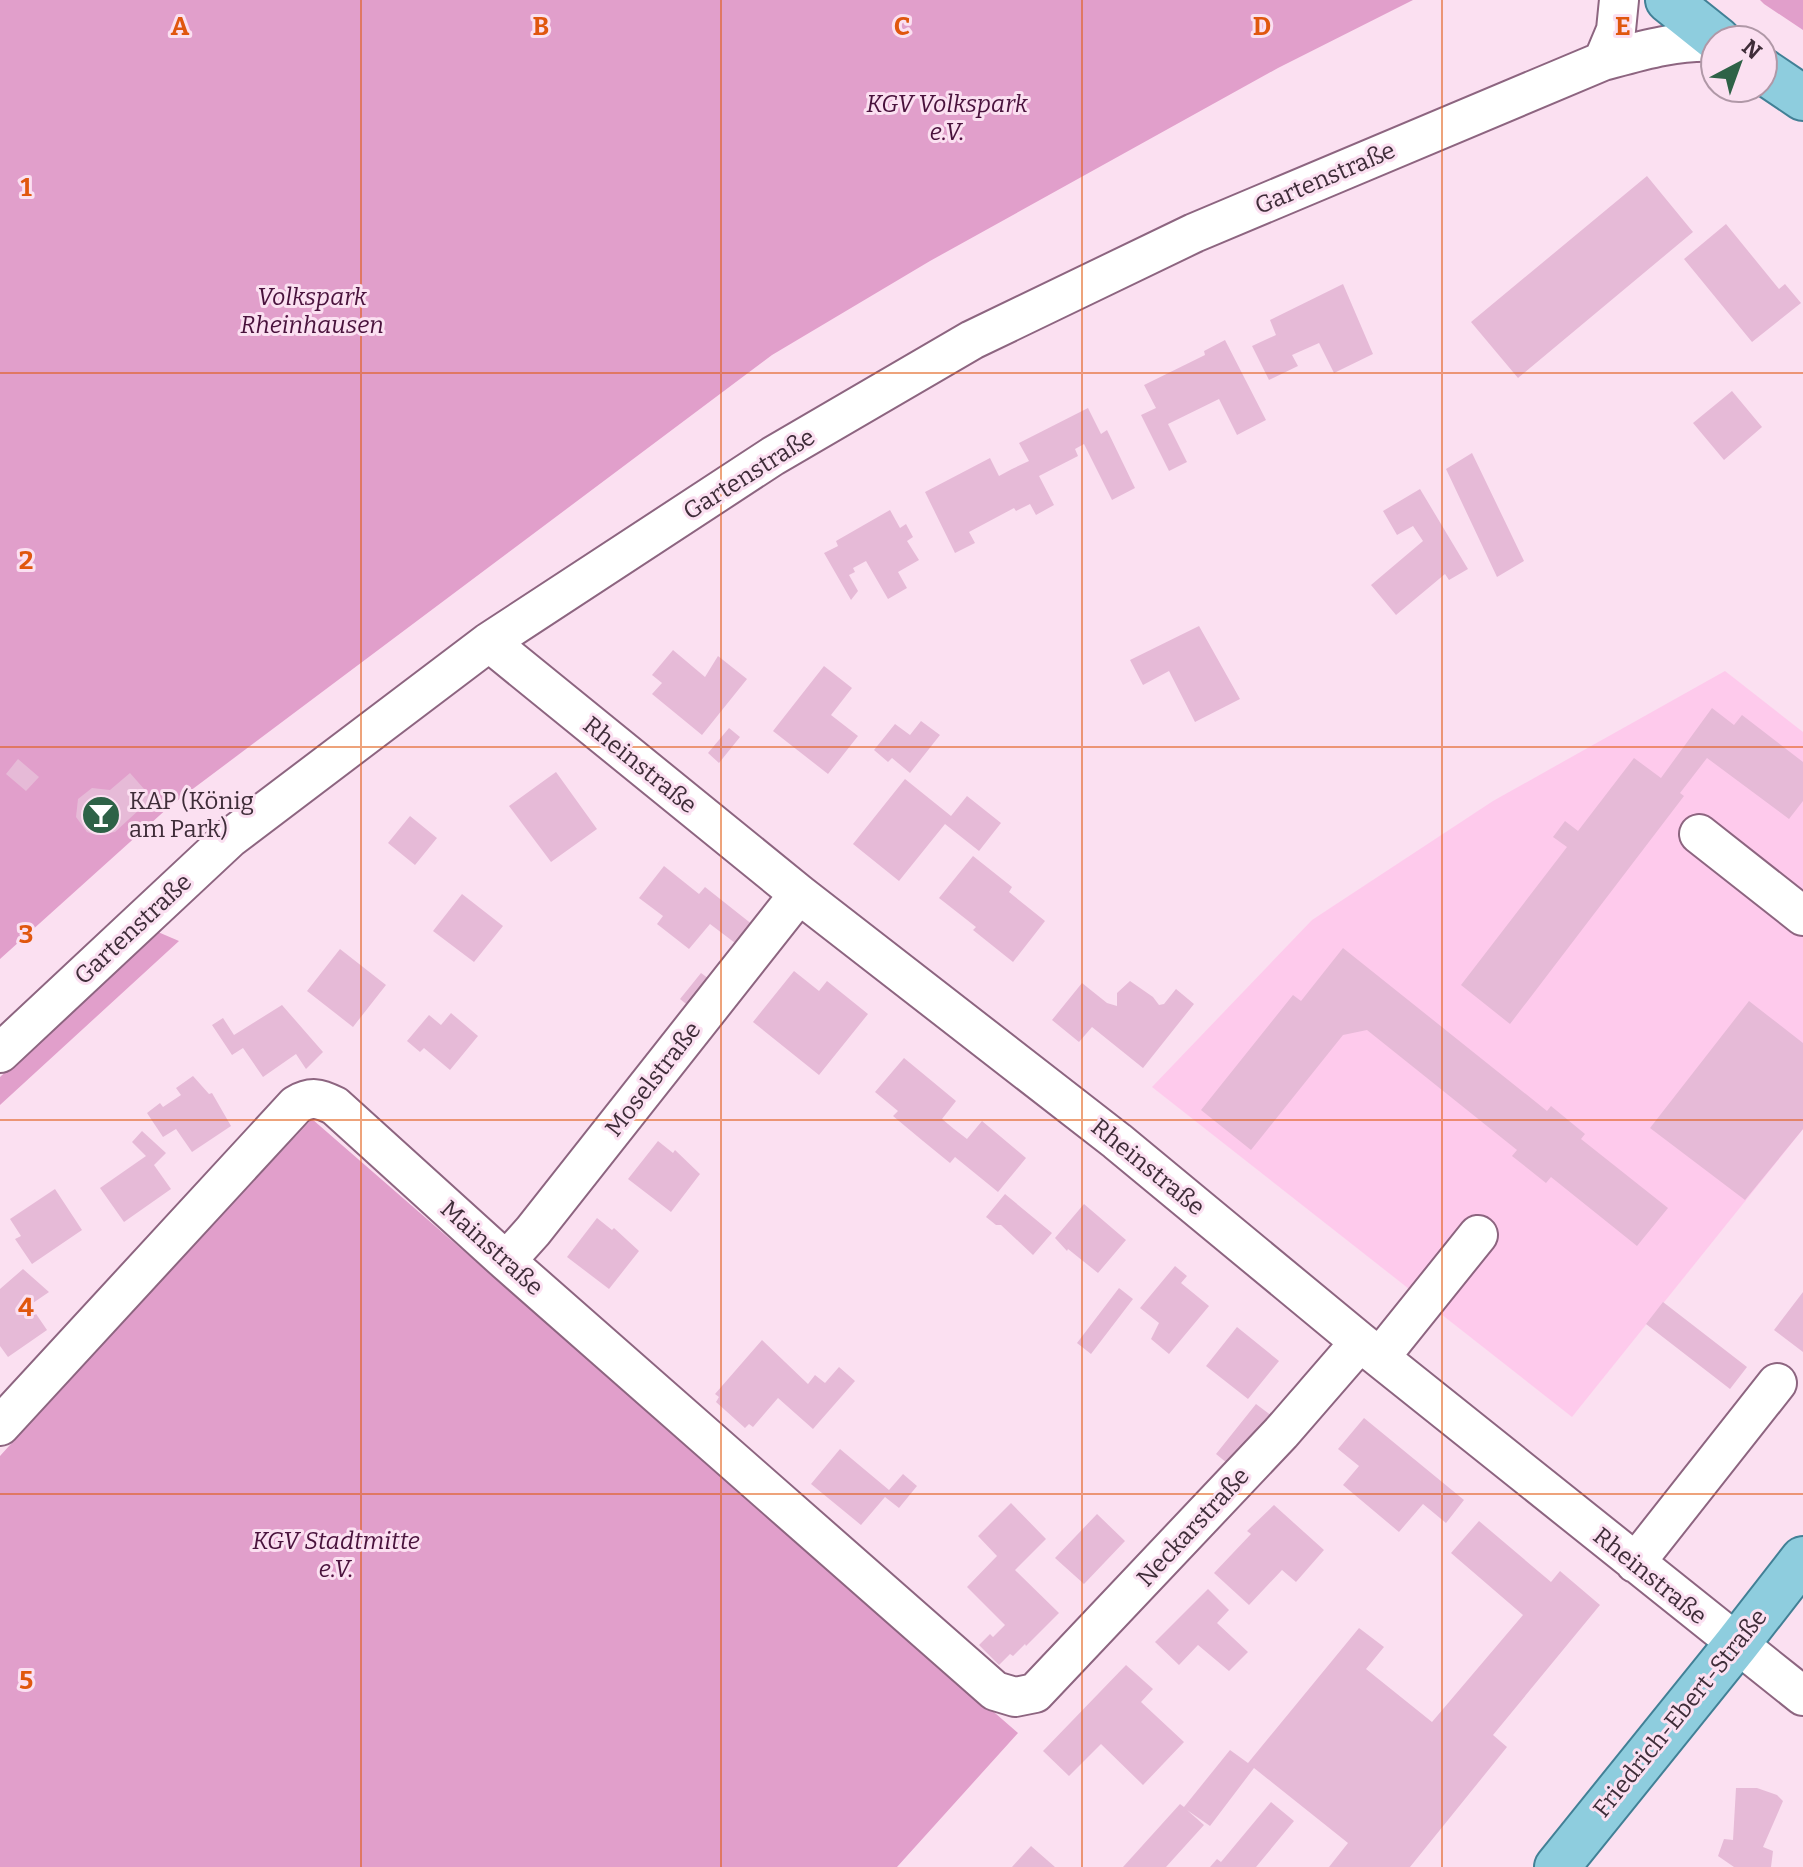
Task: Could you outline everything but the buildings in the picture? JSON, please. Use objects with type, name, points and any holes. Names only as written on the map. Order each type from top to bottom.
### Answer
[{"type":"main road","points":[[1668,0],[1699,26]]},
{"type":"main road","points":[[1779,82],[1803,98]]},
{"type":"main road","name":"Friedrich-Ebert-Straße","points":[[1557,1867],[1803,1559]]},
{"type":"street","points":[[1603,61],[1616,30],[1619,0]]},
{"type":"street","name":"Gartenstraße","points":[[0,1053],[230,838],[489,642],[773,456],[972,340],[1194,233],[1603,61],[1663,45],[1699,41]]},
{"type":"street","name":"Rheinstraße","points":[[489,642],[799,894],[1117,1141],[1370,1350],[1803,1696]]},
{"type":"street","points":[[1699,834],[1803,916]]},
{"type":"street","name":"Moselstraße","points":[[506,1261],[799,894]]},
{"type":"street","name":"Mainstraße","points":[[0,1426],[296,1105],[308,1098],[320,1098],[335,1106],[506,1261],[995,1691],[1015,1697]]},
{"type":"street","name":"Neckarstraße","points":[[1015,1697],[1035,1693],[1281,1433],[1370,1350],[1478,1235]]},
{"type":"street","points":[[1635,1563],[1777,1383]]},
{"type":"shaded area","points":[[1725,671],[1803,732],[1803,1129],[1572,1417],[1152,1087],[1312,920],[1493,801]]},
{"type":"green space","name":"Volkspark Rheinhausen","points":[[0,0],[1413,0],[1278,68],[930,261],[772,355],[170,806],[0,959]]},
{"type":"green space","points":[[1760,0],[1803,0],[1803,30],[1764,4]]},
{"type":"green space","points":[[158,932],[179,941],[0,1105],[0,1077]]},
{"type":"green space","name":"KGV Stadtmitte e.V.","points":[[312,1119],[1018,1733],[897,1867],[0,1867],[0,1456]]},
{"type":"place","name":"KAP (König am Park)","points":[[101,815]]},
{"type":"park label","name":"KGV Volkspark e.V.","points":[[947,118]]}]
